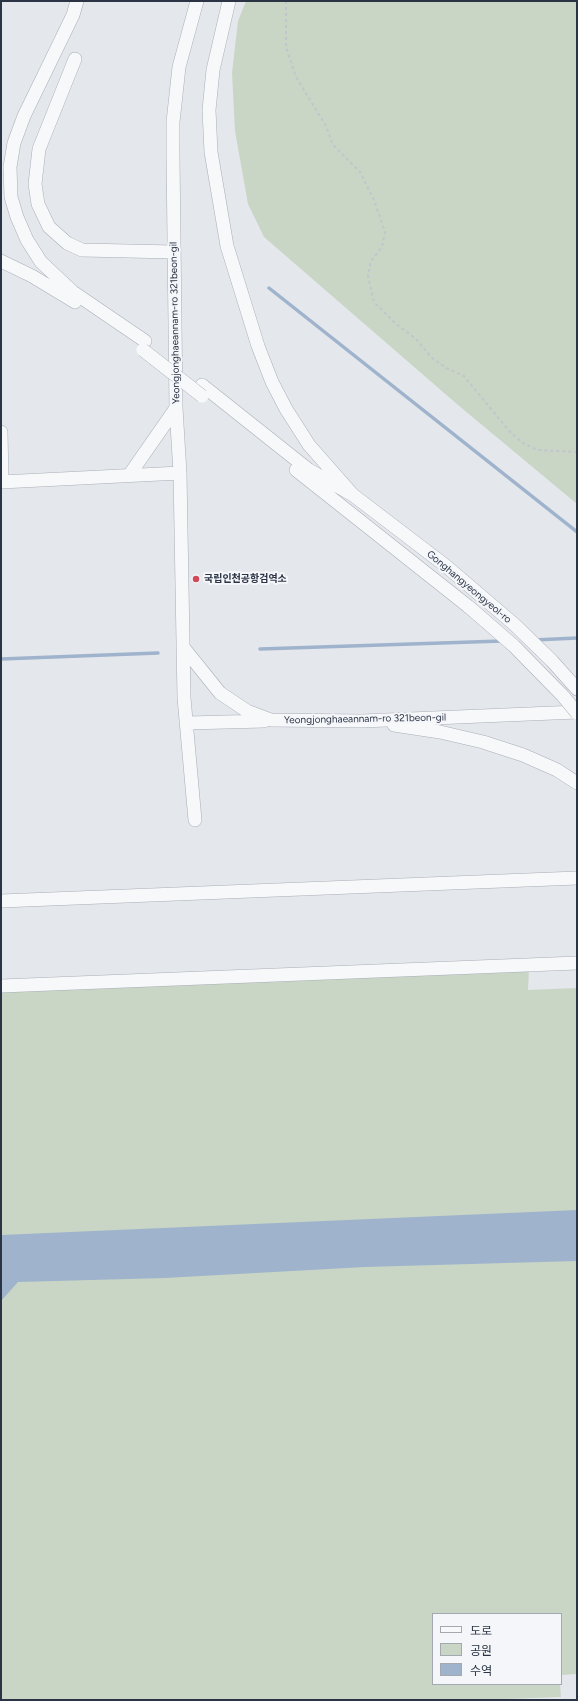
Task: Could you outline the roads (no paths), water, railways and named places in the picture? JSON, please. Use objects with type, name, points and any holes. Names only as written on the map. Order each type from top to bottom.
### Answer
[{"type":"street","points":[[77,1],[73,15],[24,116],[14,142],[10,167],[10,197],[16,217],[27,240],[41,262],[73,292],[309,470],[353,495]]},
{"type":"street","name":"Yeongjonghaeannam-ro 321beon-gil","points":[[195,820],[188,723],[184,698],[180,473],[176,408],[172,156],[179,67],[197,1]]},
{"type":"street","points":[[229,1],[214,70],[210,110],[210,152],[227,246],[258,346],[275,388],[309,445],[353,495]]},
{"type":"street","points":[[75,59],[38,149],[36,184],[38,204],[49,227],[67,243],[82,250],[174,252]]},
{"type":"street","points":[[1,261],[32,276],[144,345]]},
{"type":"street","name":"Gonghangyeongyeol-ro","points":[[202,390],[469,607],[514,646],[563,696],[577,713]]},
{"type":"street","points":[[130,474],[176,408]]},
{"type":"street","points":[[1,432],[2,477],[180,473]]},
{"type":"street","name":"Gonghangyeongyeol-ro","points":[[353,495],[446,566],[490,604],[552,661],[577,689]]},
{"type":"street","name":"Yeongjonghaeannam-ro 321beon-gil","points":[[183,647],[212,684],[236,705],[260,717],[286,720],[362,721],[577,713]]},
{"type":"street","points":[[188,723],[286,720]]},
{"type":"street","points":[[362,721],[440,732],[483,742],[523,755],[544,764],[557,770],[577,783]]},
{"type":"street","points":[[1,901],[577,878]]},
{"type":"street","points":[[1,986],[577,963]]},
{"type":"water","points":[[577,1210],[577,1261],[365,1267],[165,1278],[18,1282],[1,1301],[1,1235]]},
{"type":"waterway","points":[[269,288],[577,532]]},
{"type":"waterway","points":[[534,640],[577,638]]},
{"type":"waterway","points":[[260,649],[502,641]]},
{"type":"waterway","points":[[1,659],[158,653]]},
{"type":"place","name":"국립인천공항검역소","points":[[196,579]]}]
